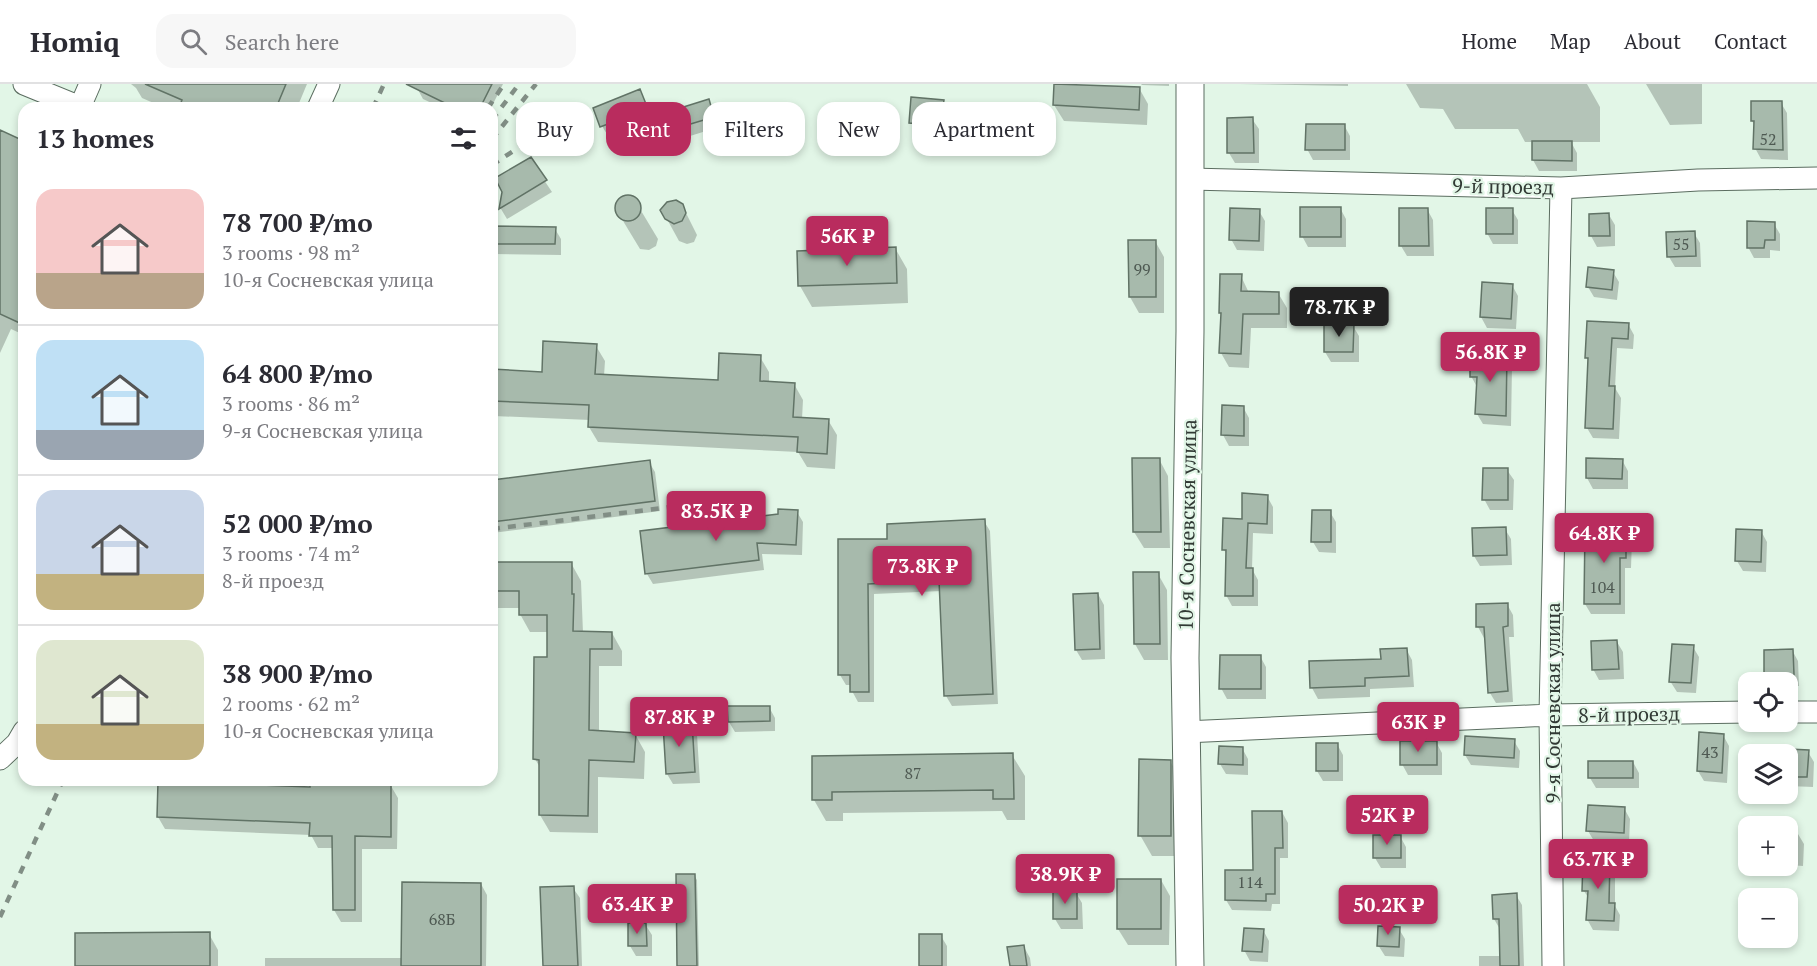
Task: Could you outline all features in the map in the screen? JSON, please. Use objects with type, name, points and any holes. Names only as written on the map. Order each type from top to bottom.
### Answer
[{"type":"street","points":[[24,84],[66,102]]},
{"type":"street","points":[[82,102],[90,84]]},
{"type":"street","points":[[321,102],[329,84]]},
{"type":"street","name":"10-я Сосневская улица","points":[[1190,84],[1190,331],[1185,732],[1190,966]]},
{"type":"street","name":"9-й проезд","points":[[1190,179],[1561,188],[1698,180],[1817,178]]},
{"type":"street","name":"9-я Сосневская улица","points":[[1553,966],[1550,715],[1561,188]]},
{"type":"street","name":"8-й проезд","points":[[1185,732],[1550,715],[1738,712]]},
{"type":"street","points":[[1798,712],[1817,712]]},
{"type":"street","points":[[0,759],[18,741]]},
{"type":"building","points":[[145,84],[286,84],[278,102],[181,102],[182,100]]},
{"type":"building","points":[[406,84],[492,84],[483,102],[443,102]]},
{"type":"building","points":[[1054,84],[1140,87],[1139,110],[1056,105],[1056,102],[1053,102]]},
{"type":"building","points":[[640,89],[645,102],[608,102]]},
{"type":"building","points":[[911,97],[944,100],[944,102],[912,102],[912,123],[909,123]]},
{"type":"building","points":[[709,99],[710,102],[703,102],[703,120],[691,124],[691,105]]},
{"type":"building","points":[[1751,101],[1782,101],[1783,150],[1753,149],[1754,121],[1751,121]]},
{"type":"building","points":[[606,103],[606,125],[600,127],[594,108]]},
{"type":"building","points":[[1253,117],[1254,153],[1227,153],[1227,118]]},
{"type":"building","points":[[1306,124],[1345,124],[1345,150],[1305,150]]},
{"type":"building","points":[[0,130],[18,138],[18,322],[0,314]]},
{"type":"building","points":[[1532,141],[1572,141],[1572,161],[1532,160]]},
{"type":"building","points":[[531,157],[547,180],[499,209],[502,192],[498,184],[498,176]]},
{"type":"building","points":[[628,195],[637,199],[641,208],[637,217],[628,221],[619,217],[615,208],[619,199]]},
{"type":"building","points":[[676,200],[683,204],[686,213],[682,221],[674,224],[665,219],[660,210],[667,202]]},
{"type":"building","points":[[1300,207],[1341,207],[1341,237],[1300,237]]},
{"type":"building","points":[[1230,208],[1260,209],[1259,241],[1229,240]]},
{"type":"building","points":[[1399,208],[1428,208],[1429,246],[1399,246]]},
{"type":"building","points":[[1486,208],[1513,208],[1513,234],[1486,234]]},
{"type":"building","points":[[1609,213],[1610,236],[1589,236],[1589,214]]},
{"type":"building","points":[[1747,221],[1775,222],[1775,240],[1765,240],[1764,248],[1747,248]]},
{"type":"building","points":[[498,226],[556,227],[555,244],[498,244]]},
{"type":"building","points":[[1695,231],[1696,256],[1667,257],[1666,232]]},
{"type":"building","points":[[1128,240],[1156,240],[1156,297],[1129,297]]},
{"type":"building","points":[[896,247],[897,283],[798,286],[797,251]]},
{"type":"building","points":[[1588,267],[1614,270],[1612,290],[1586,287]]},
{"type":"building","points":[[1220,274],[1242,274],[1241,291],[1279,292],[1279,314],[1243,314],[1241,354],[1219,353]]},
{"type":"building","points":[[1482,282],[1513,284],[1511,319],[1480,317]]},
{"type":"building","points":[[1587,321],[1629,323],[1628,339],[1612,338],[1609,386],[1615,386],[1613,429],[1585,428]]},
{"type":"building","points":[[1324,324],[1354,324],[1353,352],[1324,352]]},
{"type":"building","points":[[543,341],[597,344],[595,374],[718,380],[719,353],[761,355],[760,381],[795,383],[793,417],[829,419],[827,454],[797,452],[798,437],[588,427],[589,405],[498,401],[498,369],[542,372]]},
{"type":"building","points":[[1470,354],[1507,355],[1506,416],[1475,414],[1477,377],[1470,377]]},
{"type":"building","points":[[1222,405],[1244,406],[1244,436],[1221,435]]},
{"type":"building","points":[[1132,458],[1160,458],[1161,532],[1133,532]]},
{"type":"building","points":[[1586,458],[1623,459],[1622,479],[1586,478]]},
{"type":"building","points":[[650,460],[655,501],[498,521],[498,479]]},
{"type":"building","points":[[1483,468],[1508,468],[1508,500],[1482,500]]},
{"type":"building","points":[[1242,493],[1268,495],[1267,524],[1248,523],[1246,568],[1253,568],[1253,596],[1225,596],[1226,550],[1222,550],[1223,518],[1242,519]]},
{"type":"building","points":[[778,509],[798,510],[796,545],[757,543],[759,560],[645,574],[640,531],[778,514]]},
{"type":"building","points":[[1312,510],[1331,510],[1331,542],[1311,542]]},
{"type":"building","points":[[985,519],[993,694],[944,696],[939,580],[868,584],[869,692],[850,692],[850,675],[838,675],[838,539],[887,539],[887,524]]},
{"type":"building","points":[[1506,527],[1507,555],[1473,556],[1472,528]]},
{"type":"building","points":[[1585,527],[1626,528],[1626,558],[1620,558],[1620,604],[1584,604]]},
{"type":"building","points":[[1736,529],[1762,530],[1761,562],[1735,561]]},
{"type":"building","points":[[498,562],[572,562],[573,631],[612,632],[612,649],[590,649],[589,730],[636,733],[634,762],[589,760],[588,816],[539,815],[539,760],[533,759],[534,657],[547,657],[547,615],[519,615],[519,591],[498,591]]},
{"type":"building","points":[[1133,572],[1159,572],[1160,644],[1134,644]]},
{"type":"building","points":[[1098,593],[1100,649],[1075,650],[1073,594]]},
{"type":"building","points":[[1508,603],[1508,626],[1503,627],[1508,691],[1488,693],[1484,627],[1476,627],[1476,604]]},
{"type":"building","points":[[1617,640],[1619,669],[1592,670],[1591,641]]},
{"type":"building","points":[[1672,644],[1694,645],[1691,683],[1669,682]]},
{"type":"building","points":[[1407,648],[1409,676],[1365,678],[1365,686],[1310,688],[1309,661],[1381,659],[1380,649]]},
{"type":"building","points":[[1793,649],[1794,672],[1764,672],[1764,650]]},
{"type":"building","points":[[1220,655],[1261,655],[1261,689],[1219,689]]},
{"type":"building","points":[[727,706],[770,706],[770,721],[728,722]]},
{"type":"building","points":[[692,722],[695,772],[666,774],[663,724]]},
{"type":"building","points":[[1699,732],[1724,734],[1722,773],[1697,771]]},
{"type":"building","points":[[1465,736],[1515,739],[1514,758],[1464,755]]},
{"type":"building","points":[[1400,741],[1437,741],[1437,765],[1400,765]]},
{"type":"building","points":[[1316,743],[1338,743],[1338,771],[1316,771]]},
{"type":"building","points":[[1219,746],[1243,747],[1243,765],[1218,764]]},
{"type":"building","points":[[1798,749],[1809,750],[1807,777],[1798,777]]},
{"type":"building","points":[[1013,753],[1014,799],[993,799],[993,790],[832,792],[832,800],[812,800],[812,756]]},
{"type":"building","points":[[1139,759],[1171,760],[1171,836],[1138,836]]},
{"type":"building","points":[[1588,761],[1633,761],[1633,778],[1588,778]]},
{"type":"building","points":[[158,786],[391,786],[391,837],[355,836],[355,910],[333,910],[332,836],[309,836],[310,823],[157,817]]},
{"type":"building","points":[[1588,805],[1625,807],[1624,833],[1586,831]]},
{"type":"building","points":[[1252,811],[1282,811],[1283,848],[1275,848],[1275,894],[1266,894],[1266,901],[1225,900],[1225,870],[1253,870]]},
{"type":"building","points":[[1373,835],[1401,835],[1401,858],[1373,858]]},
{"type":"building","points":[[1583,860],[1610,860],[1609,903],[1615,903],[1614,921],[1586,920],[1588,891],[1582,891]]},
{"type":"building","points":[[676,874],[695,874],[697,966],[677,966]]},
{"type":"building","points":[[1117,879],[1161,879],[1161,929],[1117,929]]},
{"type":"building","points":[[402,882],[481,883],[481,966],[401,966]]},
{"type":"building","points":[[574,886],[578,966],[543,966],[540,887]]},
{"type":"building","points":[[1077,891],[1077,919],[1053,919],[1053,892]]},
{"type":"building","points":[[1517,893],[1519,966],[1500,966],[1499,919],[1493,919],[1492,895]]},
{"type":"building","points":[[628,923],[646,923],[647,946],[628,946]]},
{"type":"building","points":[[1378,926],[1400,927],[1399,947],[1377,946]]},
{"type":"building","points":[[1244,928],[1264,929],[1262,952],[1242,951]]},
{"type":"building","points":[[210,932],[210,966],[75,966],[75,933]]},
{"type":"building","points":[[919,934],[942,934],[942,966],[919,966]]},
{"type":"building","points":[[1024,945],[1027,966],[1010,966],[1007,947]]},
{"type":"railway","points":[[376,102],[384,84]]},
{"type":"railway","points":[[492,102],[504,84]]},
{"type":"railway","points":[[498,112],[519,84]]},
{"type":"railway","points":[[498,132],[536,84]]},
{"type":"railway","points":[[498,161],[516,149]]},
{"type":"railway","points":[[498,528],[760,496]]},
{"type":"railway","points":[[0,917],[60,786]]}]
